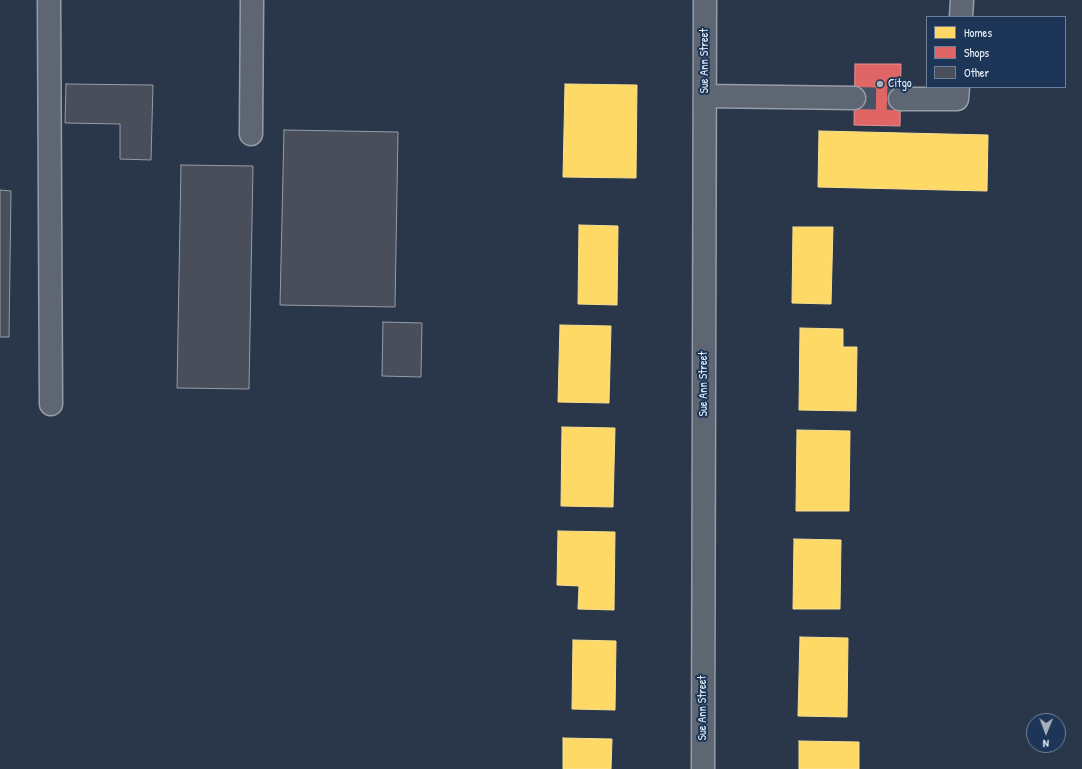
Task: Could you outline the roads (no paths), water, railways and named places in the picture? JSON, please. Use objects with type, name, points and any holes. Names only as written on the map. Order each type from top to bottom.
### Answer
[{"type":"street","points":[[50,0],[51,404]]},
{"type":"street","points":[[251,134],[252,0]]},
{"type":"street","name":"Sue Ann Street","points":[[703,769],[705,0]]},
{"type":"street","points":[[961,16],[962,0]]},
{"type":"street","points":[[900,100],[957,99],[958,88]]},
{"type":"street","points":[[705,96],[854,98]]},
{"type":"tunnel","points":[[854,98],[900,99]]},
{"type":"place","name":"Citgo","points":[[880,84]]}]
